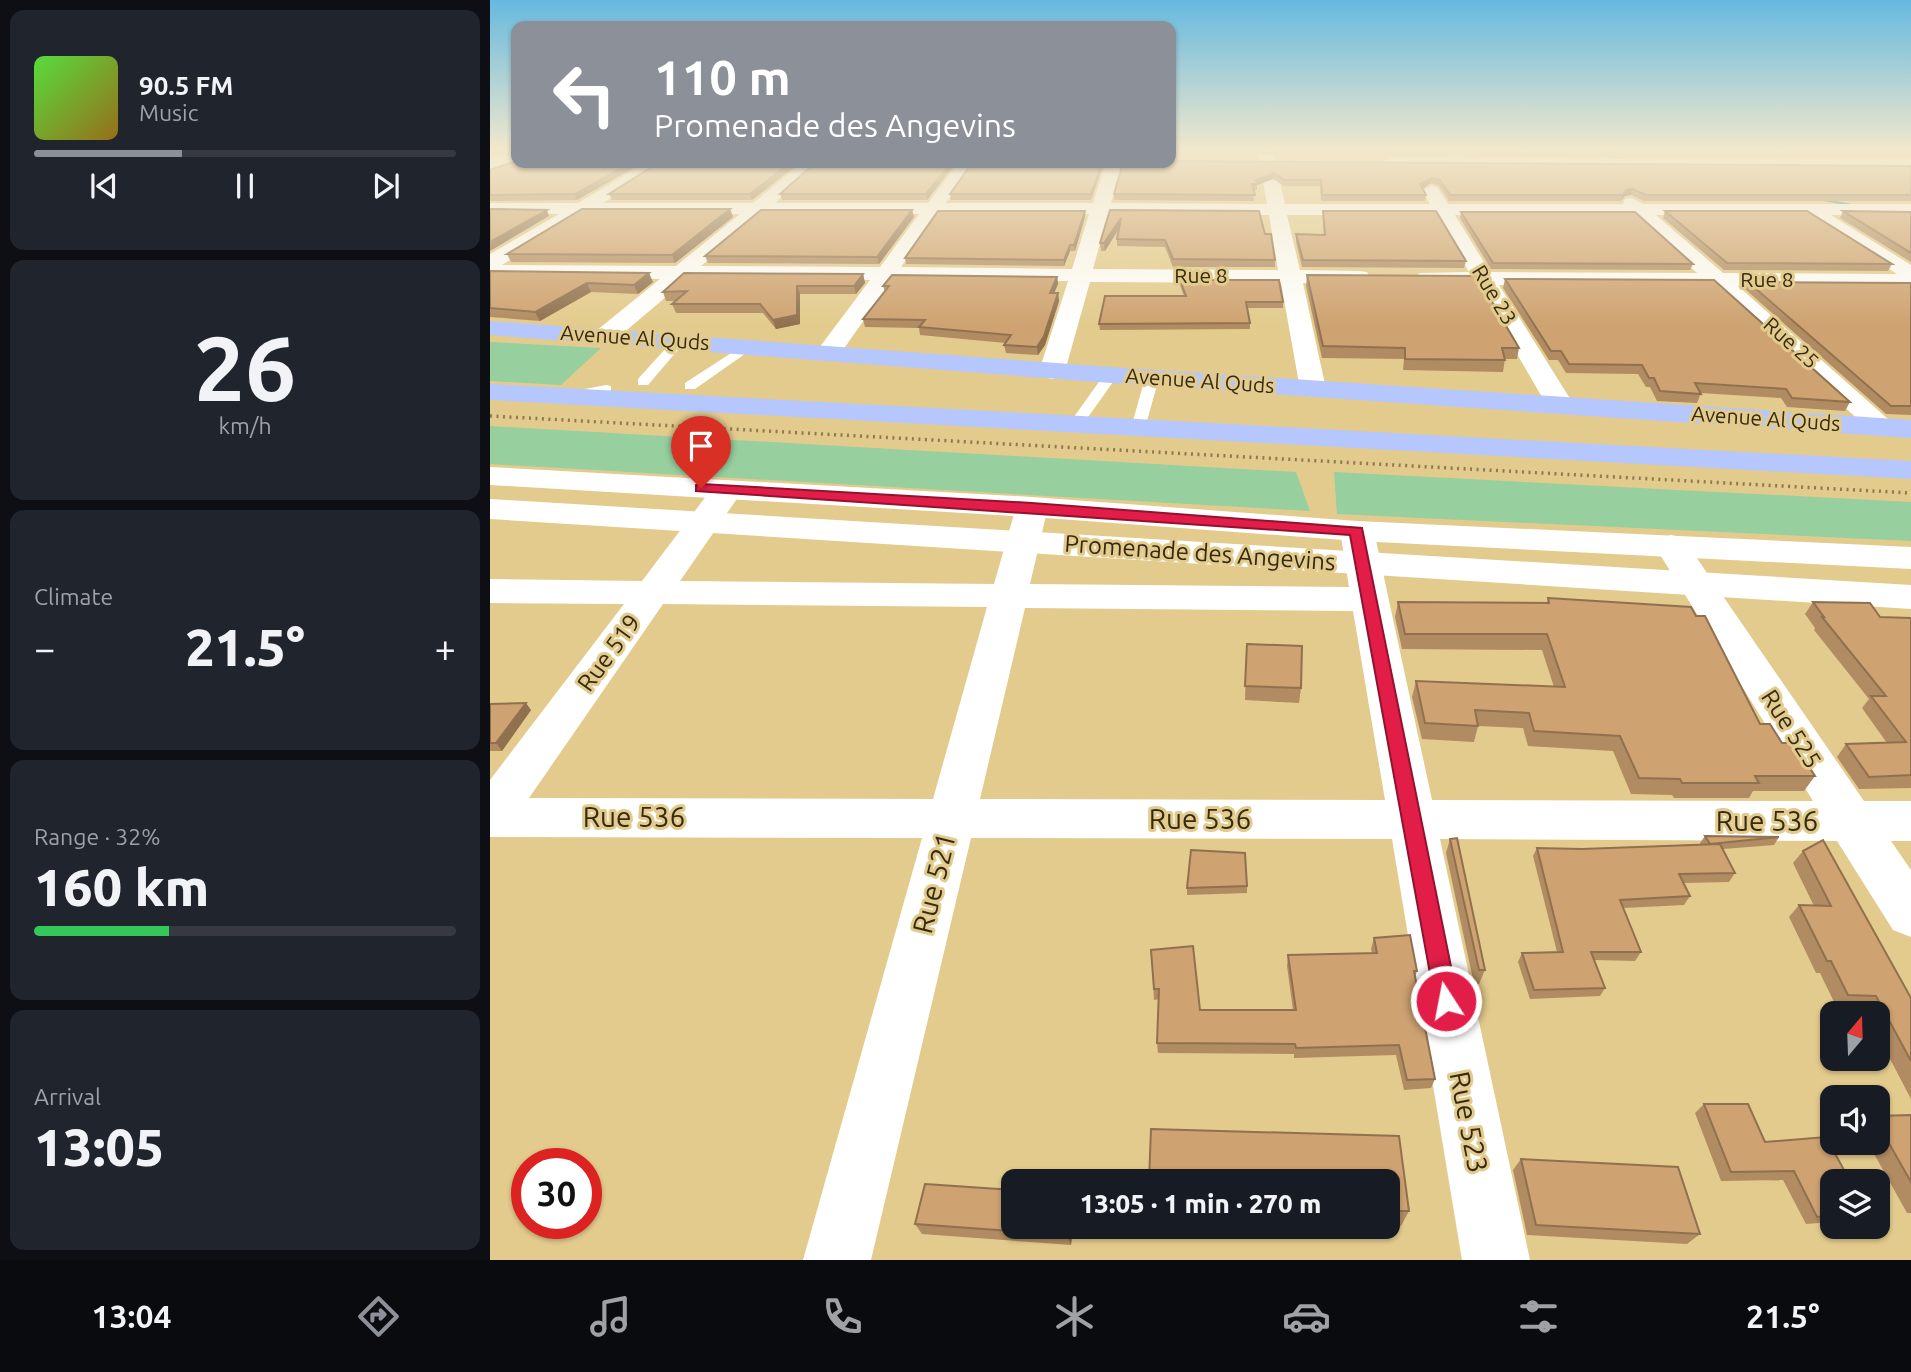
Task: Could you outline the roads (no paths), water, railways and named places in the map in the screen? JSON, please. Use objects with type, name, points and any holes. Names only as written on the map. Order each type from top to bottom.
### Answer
[{"type":"main road","name":"Avenue Al Quds","points":[[490,328],[1052,371],[1106,387],[1313,389],[1911,429]]},
{"type":"main road","name":"Avenue Al Quds","points":[[490,392],[716,401],[1138,428],[1911,470]]},
{"type":"street","points":[[490,263],[581,209]]},
{"type":"street","points":[[605,336],[757,209]]},
{"type":"street","points":[[898,209],[1911,211]]},
{"type":"street","points":[[829,352],[933,209]]},
{"type":"street","points":[[1052,371],[1100,209]]},
{"type":"street","points":[[1277,209],[1313,389]]},
{"type":"street","name":"Rue 23","points":[[1442,209],[1560,405]]},
{"type":"street","points":[[1833,209],[1911,225]]},
{"type":"street","name":"Rue 25","points":[[1640,210],[1883,427]]},
{"type":"street","points":[[1810,210],[1911,274]]},
{"type":"street","name":"Rue 8","points":[[490,271],[1911,281]]},
{"type":"street","name":"Promenade des Angevins","points":[[490,476],[727,490],[1362,565],[1911,597]]},
{"type":"street","name":"Rue 519","points":[[490,816],[727,490]]},
{"type":"street","name":"Promenade des Angevins","points":[[490,509],[704,521],[1027,524]]},
{"type":"street","name":"Rue 521","points":[[837,1260],[1027,524]]},
{"type":"street","name":"Promenade des Angevins","points":[[1362,565],[1671,544],[1911,558]]},
{"type":"street","name":"Rue 525","points":[[1671,544],[1911,913]]},
{"type":"street","points":[[490,591],[1008,596],[1362,565]]},
{"type":"street","name":"Rue 523","points":[[1362,565],[1496,1260]]},
{"type":"street","name":"Rue 536","points":[[490,816],[1911,821]]},
{"type":"lane","points":[[643,382],[679,341]]},
{"type":"lane","points":[[690,386],[748,346]]},
{"type":"lane","points":[[1076,424],[1106,387]]},
{"type":"lane","points":[[1130,396],[1149,388]]},
{"type":"lane","points":[[1138,428],[1149,388]]},
{"type":"lane","points":[[566,397],[606,389]]},
{"type":"railway","points":[[490,416],[1911,493]]}]
